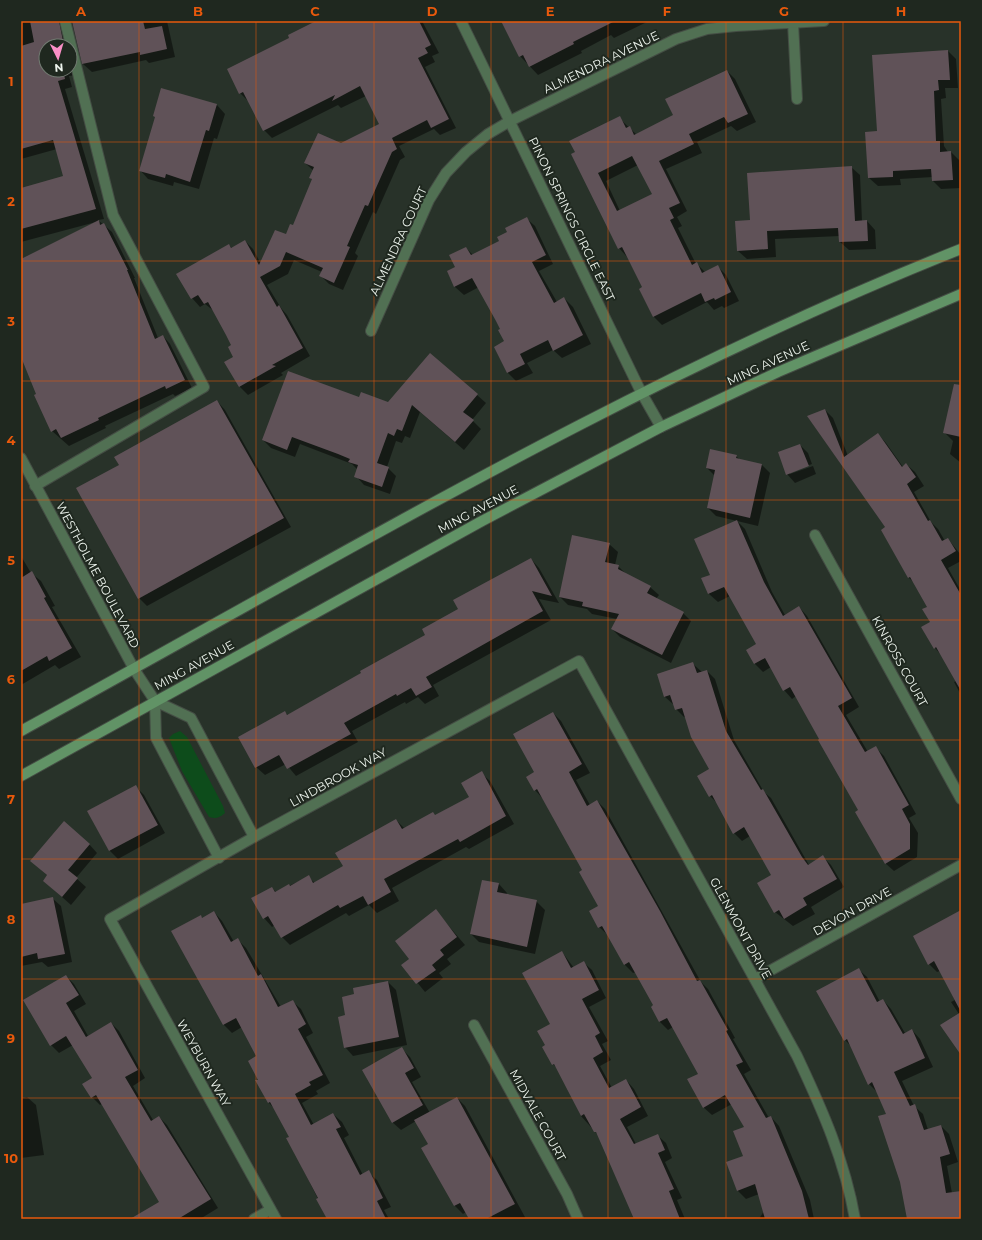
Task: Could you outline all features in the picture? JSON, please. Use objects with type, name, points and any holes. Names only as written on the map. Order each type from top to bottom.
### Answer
[{"type":"main road","points":[[21,731],[475,480],[641,392],[770,331],[961,249]]},
{"type":"main road","name":"MING AVENUE","points":[[21,776],[482,521],[661,427],[778,372],[961,294]]},
{"type":"street","points":[[35,486],[204,387],[113,215],[65,21]]},
{"type":"street","name":"PINON SPRINGS CIRCLE EAST","points":[[461,21],[641,392],[661,427]]},
{"type":"street","name":"ALMENDRA AVENUE","points":[[510,120],[676,39],[707,30],[736,26],[824,21]]},
{"type":"street","points":[[793,23],[797,99]]},
{"type":"street","name":"ALMENDRA COURT","points":[[371,331],[429,200],[446,173],[471,147],[510,120]]},
{"type":"street","name":"WESTHOLME BOULEVARD","points":[[21,458],[134,669],[155,701]]},
{"type":"street","name":"KINROSS COURT","points":[[815,535],[961,799]]},
{"type":"street","name":"LINDBROOK WAY","points":[[110,920],[254,837],[579,661]]},
{"type":"street","name":"GLENMONT DRIVE","points":[[579,661],[797,1056],[822,1108],[839,1153],[855,1219]]},
{"type":"street","points":[[219,858],[156,738],[155,701],[191,718],[254,837]]},
{"type":"street","name":"DEVON DRIVE","points":[[755,980],[961,866]]},
{"type":"street","name":"WEYBURN WAY","points":[[110,920],[276,1219]]},
{"type":"street","name":"MIDVALE COURT","points":[[474,1025],[567,1194],[578,1219]]},
{"type":"street","points":[[254,1219],[270,1210]]},
{"type":"green space","points":[[180,731],[187,737],[223,806],[225,813],[219,817],[209,817],[182,771],[169,738],[173,734]]},
{"type":"building","points":[[30,21],[59,21],[62,38],[38,38],[38,78],[65,78],[58,81],[96,209],[21,229],[21,188],[63,176],[53,140],[21,149],[21,46],[34,42]]},
{"type":"building","points":[[72,21],[143,21],[145,29],[162,26],[167,49],[140,55],[140,52],[82,64],[78,47],[78,38],[76,38]]},
{"type":"building","points":[[316,21],[419,21],[431,45],[425,48],[428,53],[418,58],[449,119],[431,128],[427,120],[392,138],[397,149],[392,152],[368,206],[365,205],[347,246],[350,247],[334,283],[319,276],[323,268],[286,252],[280,266],[260,277],[277,307],[279,305],[303,348],[272,365],[276,366],[239,387],[224,362],[233,357],[228,347],[231,345],[208,302],[204,304],[198,295],[191,299],[176,274],[229,244],[231,248],[245,240],[259,265],[275,230],[286,234],[290,224],[293,225],[312,179],[309,178],[314,167],[304,163],[318,133],[341,143],[379,124],[360,86],[332,101],[335,95],[263,131],[243,92],[239,94],[227,69],[289,38],[288,35]]},
{"type":"building","points":[[501,21],[615,21],[573,42],[574,44],[529,67],[523,55],[519,57]]},
{"type":"building","points":[[948,50],[950,80],[938,80],[939,90],[934,91],[936,141],[940,141],[940,152],[951,151],[953,180],[932,181],[931,169],[893,171],[893,177],[868,178],[865,132],[877,131],[872,55]]},
{"type":"building","points":[[727,70],[748,114],[728,123],[724,117],[689,134],[694,144],[659,161],[680,203],[669,208],[674,218],[670,220],[692,265],[697,262],[702,273],[718,265],[731,292],[715,300],[714,298],[705,302],[701,293],[653,317],[639,289],[642,287],[622,247],[618,249],[571,154],[575,152],[569,141],[620,116],[626,128],[630,126],[634,135],[673,115],[665,99]],"holes":[[[632,156],[652,194],[617,211],[598,173]]]},
{"type":"building","points":[[161,88],[217,104],[209,131],[206,130],[190,182],[166,174],[165,178],[139,171],[155,117],[153,116]]},
{"type":"building","points":[[852,166],[855,221],[867,220],[868,241],[839,242],[838,228],[767,231],[768,249],[737,251],[735,221],[750,220],[747,173]]},
{"type":"building","points":[[527,217],[546,255],[532,262],[554,303],[564,297],[583,335],[553,351],[548,340],[520,354],[525,364],[507,373],[494,347],[504,341],[498,330],[500,329],[472,278],[454,287],[447,271],[455,267],[449,255],[466,247],[471,255],[499,241],[497,237],[507,232],[505,228]]},
{"type":"building","points":[[99,220],[100,225],[104,223],[128,270],[155,339],[163,335],[185,380],[166,389],[165,386],[98,418],[99,420],[61,438],[56,429],[51,432],[34,395],[36,394],[21,357],[21,259]]},
{"type":"building","points":[[430,353],[478,394],[463,412],[474,420],[455,442],[412,405],[402,431],[397,429],[394,436],[388,433],[377,463],[389,467],[382,487],[354,477],[358,465],[348,462],[350,459],[338,454],[292,437],[287,450],[262,440],[288,371],[359,397],[361,392],[388,402]]},
{"type":"building","points":[[954,384],[961,385],[961,437],[943,433]]},
{"type":"building","points":[[217,400],[284,518],[138,599],[76,488],[119,465],[114,457]]},
{"type":"building","points":[[825,409],[844,457],[878,433],[902,467],[906,463],[916,477],[907,484],[928,521],[930,520],[942,541],[948,538],[956,551],[941,560],[961,595],[961,691],[936,647],[934,649],[921,627],[930,622],[922,609],[927,607],[910,577],[908,578],[881,530],[885,527],[807,416]]},
{"type":"building","points":[[800,444],[809,466],[786,475],[778,452]]},
{"type":"building","points":[[710,449],[737,455],[736,458],[762,464],[750,518],[707,508],[715,470],[706,468]]},
{"type":"building","points":[[737,520],[764,582],[783,616],[799,606],[852,698],[838,706],[865,752],[876,746],[909,805],[902,809],[910,824],[910,849],[885,864],[855,812],[858,810],[790,687],[783,691],[765,658],[754,664],[746,650],[756,644],[724,587],[708,594],[701,578],[710,575],[694,539]]},
{"type":"building","points":[[572,535],[610,543],[605,562],[619,565],[618,569],[651,586],[647,593],[684,612],[662,655],[611,629],[619,614],[582,606],[583,602],[559,597]]},
{"type":"building","points":[[531,558],[552,596],[532,591],[543,611],[426,677],[432,687],[416,696],[411,688],[397,696],[396,694],[344,723],[351,734],[287,769],[279,755],[255,768],[238,737],[285,711],[287,715],[361,673],[360,671],[425,635],[422,629],[458,609],[453,600]]},
{"type":"building","points":[[32,571],[46,597],[44,598],[72,648],[49,661],[47,656],[21,671],[21,578]]},
{"type":"building","points":[[693,662],[697,673],[707,670],[726,731],[761,790],[763,789],[802,857],[808,865],[823,855],[837,879],[803,898],[807,905],[784,919],[779,910],[774,913],[757,883],[771,875],[744,827],[733,834],[712,795],[709,797],[697,776],[709,769],[691,737],[682,708],[675,710],[670,695],[664,697],[657,674]]},
{"type":"building","points":[[553,712],[582,764],[569,772],[587,806],[597,800],[660,911],[697,981],[700,980],[728,1030],[726,1031],[743,1062],[736,1065],[766,1118],[771,1116],[802,1191],[809,1219],[765,1219],[755,1184],[737,1191],[726,1162],[743,1156],[733,1131],[744,1127],[725,1095],[703,1108],[687,1079],[698,1074],[667,1018],[659,1022],[651,1007],[653,1005],[629,962],[624,965],[602,926],[598,928],[589,911],[598,906],[579,872],[582,870],[537,789],[534,791],[526,777],[534,772],[513,734]]},
{"type":"building","points":[[482,771],[506,816],[460,842],[458,839],[384,879],[391,892],[368,905],[363,896],[340,908],[338,905],[281,938],[268,916],[263,919],[251,898],[272,887],[275,892],[289,884],[290,886],[309,875],[313,883],[343,866],[335,853],[396,819],[402,829],[433,812],[435,815],[469,797],[461,783]]},
{"type":"building","points":[[136,785],[158,825],[109,851],[87,811]]},
{"type":"building","points":[[64,821],[90,844],[68,870],[78,878],[62,897],[43,881],[47,875],[30,861]]},
{"type":"building","points":[[482,880],[499,883],[497,892],[537,900],[527,947],[470,934]]},
{"type":"building","points":[[53,897],[65,954],[38,959],[37,953],[21,957],[21,904]]},
{"type":"building","points":[[436,909],[457,937],[440,950],[444,955],[432,965],[436,970],[416,984],[401,965],[409,959],[395,941]]},
{"type":"building","points":[[961,910],[961,1012],[934,961],[928,965],[913,936]]},
{"type":"building","points":[[214,911],[231,942],[238,938],[258,976],[261,974],[278,1007],[293,1000],[306,1024],[298,1029],[323,1075],[309,1082],[311,1085],[295,1094],[311,1125],[333,1113],[341,1127],[336,1129],[360,1175],[369,1170],[383,1198],[377,1201],[386,1219],[327,1219],[316,1199],[318,1198],[286,1138],[289,1137],[270,1102],[268,1103],[255,1080],[258,1080],[248,1061],[256,1056],[236,1018],[223,1025],[171,931],[201,915],[202,918]]},
{"type":"building","points":[[562,951],[571,968],[584,961],[599,990],[582,999],[600,1033],[595,1036],[603,1052],[593,1058],[609,1088],[626,1079],[641,1107],[620,1119],[634,1144],[658,1134],[665,1150],[658,1153],[674,1189],[669,1191],[680,1219],[634,1219],[596,1132],[594,1132],[584,1114],[581,1116],[554,1064],[552,1065],[542,1047],[545,1045],[537,1031],[550,1024],[522,973]]},
{"type":"building","points":[[859,968],[877,1002],[883,999],[903,1034],[912,1029],[925,1058],[894,1072],[910,1106],[915,1104],[924,1130],[941,1125],[950,1154],[940,1157],[946,1193],[961,1191],[961,1219],[907,1219],[900,1182],[878,1116],[886,1114],[872,1082],[868,1085],[847,1039],[844,1041],[816,991]]},
{"type":"building","points":[[66,975],[79,995],[66,1003],[86,1037],[111,1022],[138,1070],[125,1077],[151,1121],[159,1116],[211,1199],[178,1219],[130,1219],[159,1202],[96,1095],[91,1098],[82,1084],[92,1078],[66,1036],[50,1046],[23,1000]]},
{"type":"building","points":[[388,981],[399,1037],[344,1048],[338,1017],[345,1015],[342,997],[354,994],[353,988]]},
{"type":"building","points":[[961,1012],[961,1055],[940,1025]]},
{"type":"building","points":[[402,1047],[414,1068],[405,1073],[423,1105],[392,1123],[362,1070]]},
{"type":"building","points":[[457,1097],[515,1204],[486,1219],[469,1219],[460,1203],[454,1206],[421,1148],[428,1144],[414,1120]]}]
